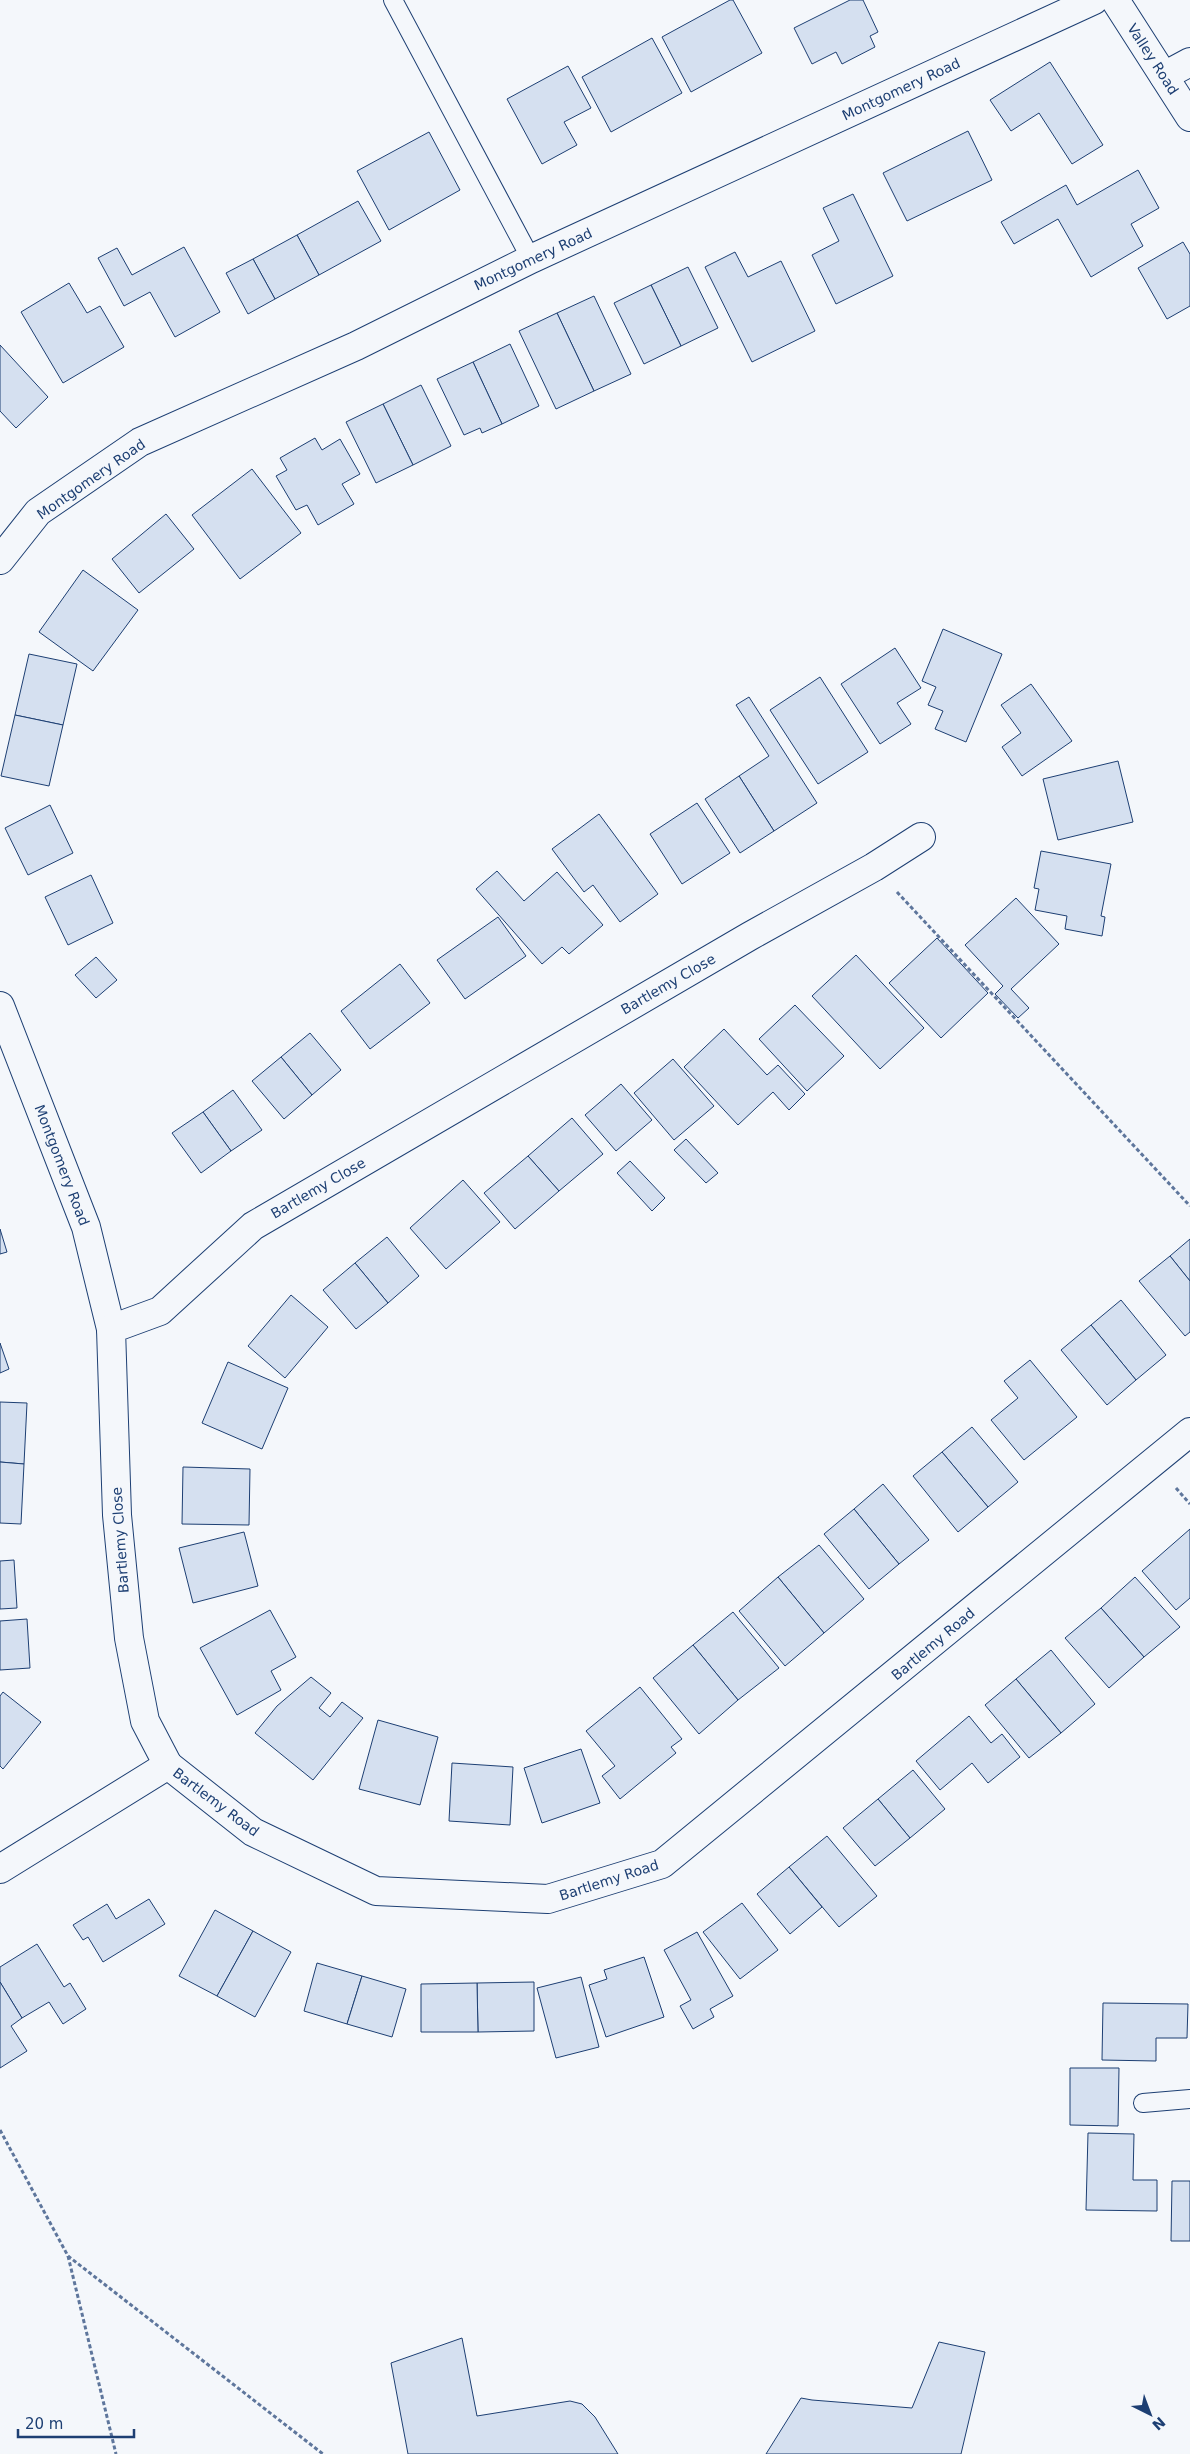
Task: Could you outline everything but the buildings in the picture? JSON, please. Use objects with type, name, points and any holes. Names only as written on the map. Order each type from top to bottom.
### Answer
[{"type":"street","name":"Montgomery Road","points":[[0,560],[38,512],[140,442],[356,346],[531,259],[1094,0]]},
{"type":"street","name":"Valley Road","points":[[1115,0],[1190,117]]},
{"type":"street","points":[[1164,76],[1190,62]]},
{"type":"street","name":"Bartlemy Close","points":[[168,1765],[145,1721],[128,1638],[117,1515],[111,1329],[160,1311],[253,1226],[750,936],[874,867],[921,837]]},
{"type":"street","name":"Montgomery Road","points":[[0,1006],[86,1227],[111,1329]]},
{"type":"street","name":"Bartlemy Road","points":[[0,1869],[168,1765],[253,1832],[376,1891],[548,1899],[662,1864],[1190,1432]]},
{"type":"lane","points":[[393,0],[531,259]]},
{"type":"lane","points":[[1143,2103],[1190,2099]]},
{"type":"path","points":[[874,867],[1190,1206]]},
{"type":"path","points":[[0,2130],[68,2256],[116,2454]]},
{"type":"path","points":[[68,2256],[323,2454]]}]
